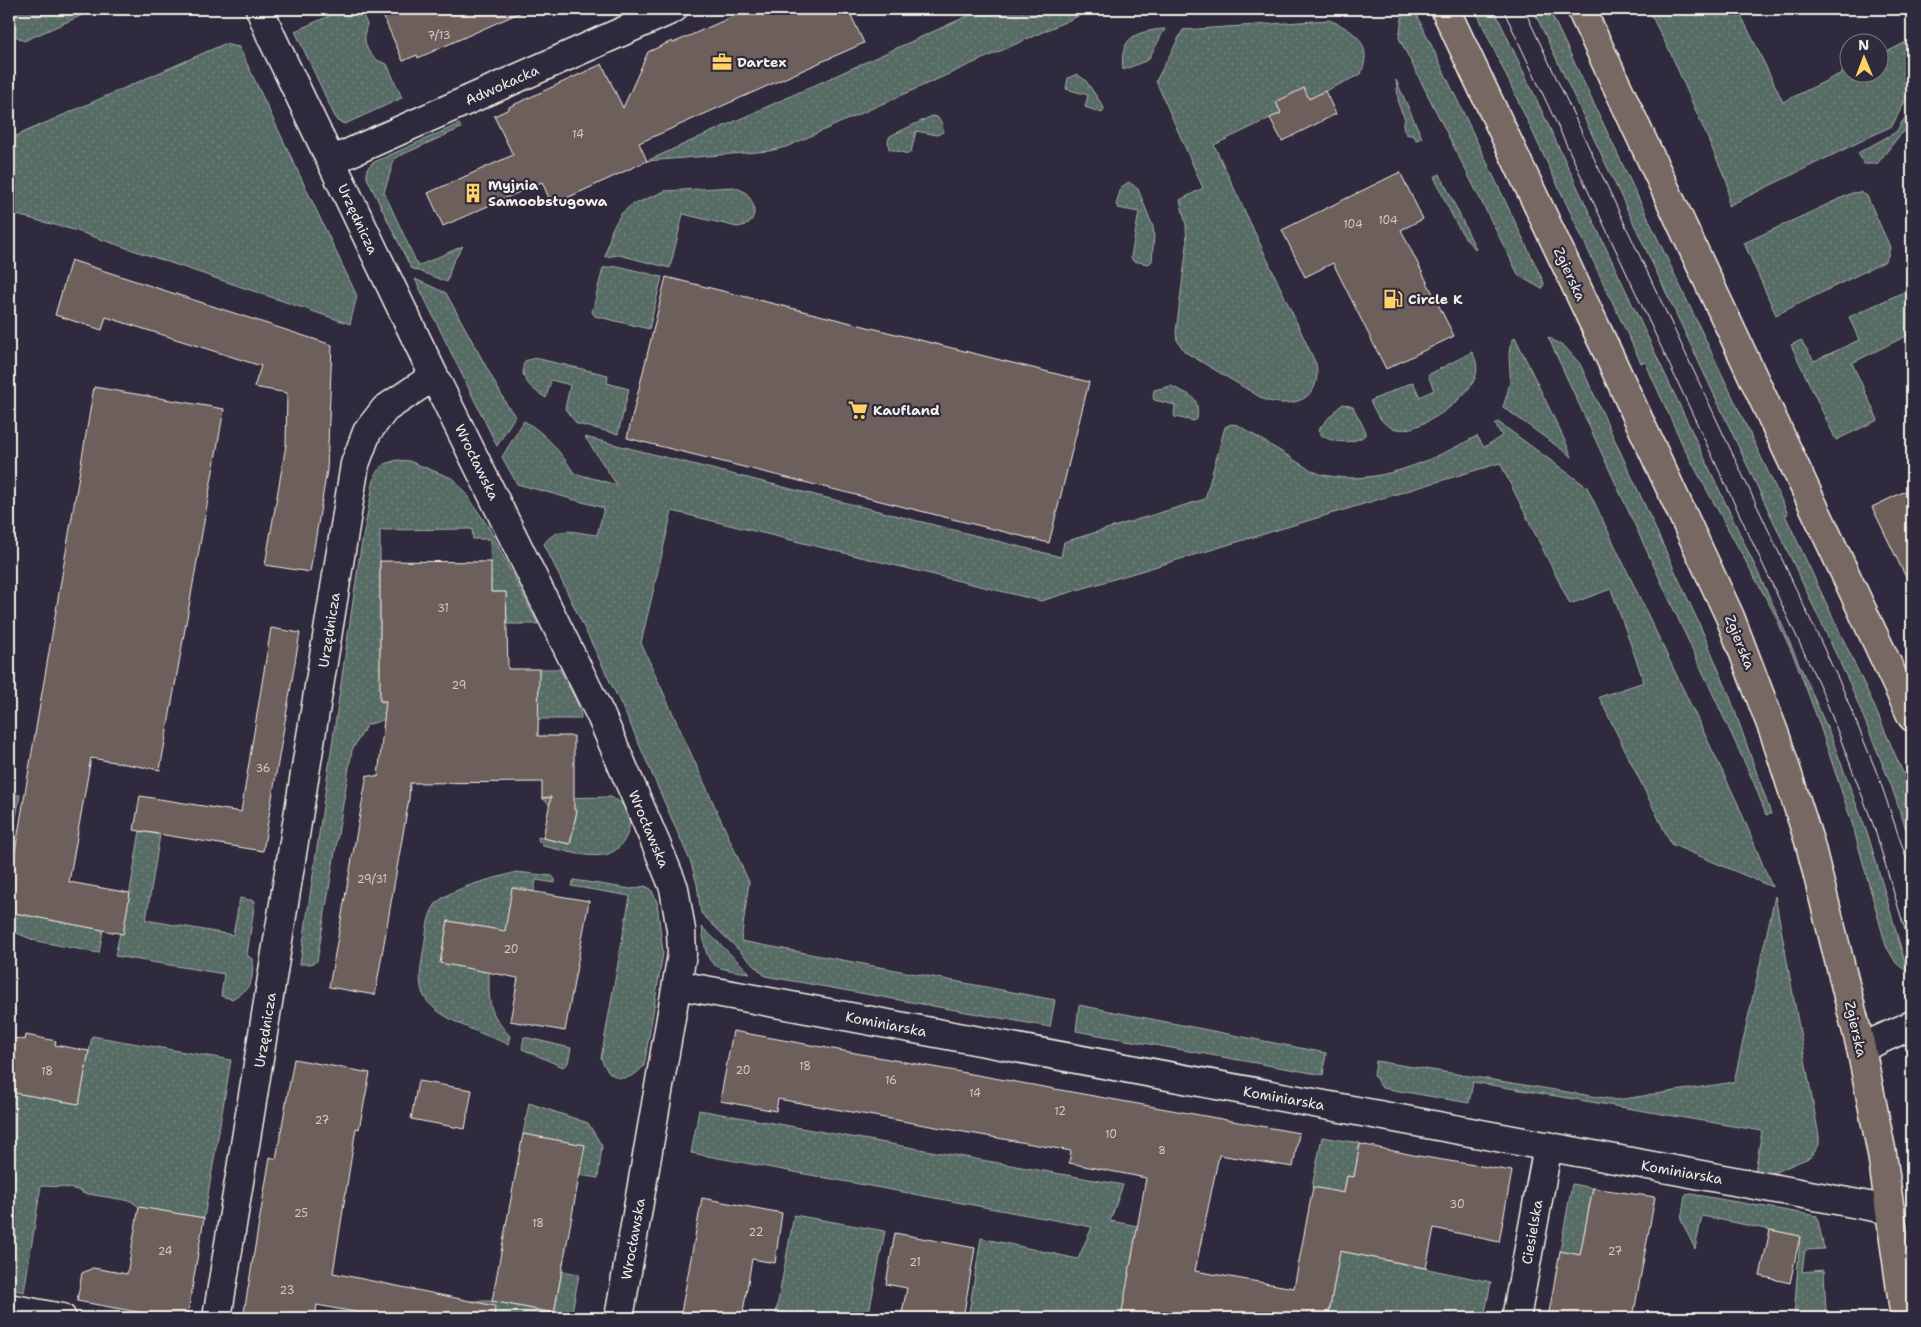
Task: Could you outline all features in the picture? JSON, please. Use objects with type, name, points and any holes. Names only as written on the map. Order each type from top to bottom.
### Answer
[{"type":"main road","name":"Zgierska","points":[[1445,9],[1730,617],[1776,735],[1810,844],[1861,1048],[1882,1154],[1905,1318]]},
{"type":"main road","points":[[1581,9],[1912,717]]},
{"type":"street","name":"Urzędnicza","points":[[218,1318],[355,464],[367,432],[385,409],[434,376],[260,9]]},
{"type":"street","name":"Adwokacka","points":[[331,161],[673,9]]},
{"type":"street","name":"Wrocławska","points":[[434,376],[600,716],[674,888],[681,930],[682,954],[678,985],[618,1318]]},
{"type":"street","name":"Kominiarska","points":[[678,985],[1890,1210]]},
{"type":"street","points":[[1861,1048],[1912,1025]]},
{"type":"street","name":"Ciesielska","points":[[1516,1318],[1548,1146]]},
{"type":"street","points":[[9,1308],[62,1318]]},
{"type":"green space","points":[[9,9],[96,9],[24,41],[9,32]]},
{"type":"green space","points":[[345,9],[360,9],[367,24],[365,38],[368,49],[380,62],[387,64],[402,98],[345,124],[337,121],[295,31]]},
{"type":"green space","points":[[983,9],[1094,9],[786,147],[769,151],[647,161]]},
{"type":"green space","points":[[1475,9],[1494,9],[1776,611],[1832,739],[1869,838],[1907,969],[1910,968],[1912,976],[1896,963],[1886,946],[1852,823],[1818,720],[1797,664],[1774,613],[1685,450],[1645,362],[1641,363]]},
{"type":"green space","points":[[1533,9],[1549,9],[1788,514],[1785,515],[1872,701],[1912,794],[1912,847],[1891,785],[1850,684]]},
{"type":"green space","points":[[1648,9],[1738,9],[1783,102],[1838,75],[1838,82],[1888,82],[1888,51],[1912,39],[1912,96],[1906,99],[1892,126],[1728,206],[1728,185],[1672,56]]},
{"type":"green space","points":[[1409,11],[1417,15],[1544,283],[1542,289],[1519,276],[1399,38],[1402,18],[1405,12]]},
{"type":"green space","points":[[1329,20],[1354,34],[1363,46],[1365,54],[1361,74],[1309,99],[1303,89],[1276,102],[1281,113],[1214,145],[1316,364],[1317,376],[1315,386],[1310,393],[1295,402],[1276,402],[1265,400],[1185,352],[1177,340],[1176,332],[1187,245],[1186,225],[1180,200],[1203,188],[1156,81],[1183,30]]},
{"type":"green space","points":[[1165,29],[1148,60],[1123,70],[1122,59],[1124,50],[1132,38],[1138,34]]},
{"type":"green space","points":[[224,44],[239,47],[357,296],[350,324],[74,230],[9,213],[9,139]]},
{"type":"green space","points":[[1077,74],[1086,81],[1103,106],[1104,110],[1102,113],[1085,107],[1088,95],[1066,89],[1068,78]]},
{"type":"green space","points":[[1396,80],[1422,138],[1416,140],[1414,136],[1406,134],[1403,128],[1405,119],[1399,106]]},
{"type":"green space","points":[[1912,106],[1912,125],[1899,136],[1877,164],[1864,164],[1858,153],[1896,132]]},
{"type":"green space","points":[[932,116],[940,120],[943,132],[937,135],[916,131],[911,152],[908,154],[889,149],[888,141],[890,136]]},
{"type":"green space","points":[[459,124],[461,128],[395,158],[384,192],[418,266],[463,246],[452,264],[447,282],[411,268],[367,178],[367,169],[372,163]]},
{"type":"green space","points":[[1440,174],[1476,249],[1458,227],[1447,205],[1434,177]]},
{"type":"green space","points":[[1129,182],[1138,189],[1153,227],[1152,261],[1149,264],[1133,261],[1131,257],[1139,212],[1118,208],[1116,205],[1121,187]]},
{"type":"green space","points":[[734,187],[745,192],[753,204],[754,214],[749,223],[737,227],[683,214],[670,268],[619,255],[605,257],[612,229],[621,214],[630,206],[665,191]]},
{"type":"green space","points":[[1860,192],[1867,196],[1890,247],[1884,262],[1776,315],[1744,243],[1852,193]]},
{"type":"green space","points":[[618,266],[662,277],[649,329],[595,316],[592,312],[603,268]]},
{"type":"green space","points":[[415,279],[446,293],[507,405],[515,416],[497,446]]},
{"type":"green space","points":[[1908,290],[1912,299],[1912,333],[1852,363],[1878,420],[1836,440],[1791,345],[1801,340],[1814,361],[1859,340],[1849,317]]},
{"type":"green space","points":[[1515,337],[1572,457],[1503,407],[1510,380],[1510,347]]},
{"type":"green space","points":[[1548,337],[1566,348],[1580,364],[1702,630],[1730,697],[1771,814],[1766,815],[1754,783]]},
{"type":"green space","points":[[1472,352],[1476,360],[1477,369],[1472,384],[1454,404],[1430,420],[1406,429],[1396,429],[1383,422],[1377,414],[1370,401],[1413,382],[1420,397],[1434,390],[1428,375]]},
{"type":"green space","points":[[535,358],[608,375],[607,383],[629,389],[618,434],[577,424],[565,409],[570,385],[551,380],[546,398],[536,391],[528,383],[523,373],[525,361]]},
{"type":"green space","points":[[1171,386],[1188,394],[1195,400],[1198,411],[1197,419],[1194,421],[1175,417],[1175,405],[1154,400],[1154,390]]},
{"type":"green space","points":[[1343,404],[1353,407],[1365,430],[1365,435],[1348,442],[1327,439],[1318,431]]},
{"type":"green space","points":[[524,421],[540,432],[552,444],[574,473],[617,485],[585,437],[1061,557],[1064,542],[1205,499],[1225,427],[1231,424],[1238,425],[1311,470],[1324,475],[1344,478],[1384,474],[1404,469],[1442,454],[1477,436],[1484,447],[1502,436],[1495,424],[1498,422],[1587,487],[1737,802],[1772,887],[1671,844],[1599,697],[1644,682],[1611,589],[1570,604],[1500,463],[1041,601],[672,511],[641,643],[749,882],[741,941],[1055,1000],[1050,1027],[765,976],[701,913],[697,884],[691,863],[629,721],[544,544],[549,538],[561,532],[568,531],[597,535],[604,508],[517,484],[502,457]]},
{"type":"green space","points":[[397,460],[409,461],[454,479],[489,528],[538,624],[507,624],[506,592],[491,592],[490,539],[473,539],[472,529],[380,530],[380,701],[538,701],[539,669],[560,669],[576,701],[581,719],[386,719],[367,725],[352,750],[317,961],[311,964],[300,964],[360,553],[375,474],[384,464]]},
{"type":"green space","points":[[9,793],[20,795],[9,859]]},
{"type":"green space","points":[[611,797],[620,802],[629,817],[628,834],[624,841],[612,852],[597,856],[581,855],[543,846],[539,842],[538,837],[570,844],[577,811],[550,805],[542,798]]},
{"type":"green space","points":[[140,831],[160,835],[146,920],[233,935],[240,898],[255,901],[247,955],[253,960],[250,984],[244,991],[232,999],[221,996],[224,974],[115,956],[120,933],[123,933]]},
{"type":"green space","points":[[516,872],[552,876],[555,879],[555,883],[536,880],[526,935],[448,921],[440,963],[489,972],[491,1007],[497,1020],[510,1036],[508,1044],[463,1026],[440,1013],[425,998],[420,976],[428,922],[435,905],[461,888]],"holes":[[[513,887],[526,889],[523,910],[509,908]]]},
{"type":"green space","points":[[574,880],[631,889],[645,886],[651,889],[657,902],[663,953],[644,1066],[638,1072],[625,1078],[619,1078],[609,1072],[601,1058],[630,896],[571,886]]},
{"type":"green space","points":[[1775,896],[1819,1136],[1819,1145],[1811,1157],[1761,1178],[1754,1177],[1762,1131],[1473,1082],[1469,1103],[1382,1088],[1374,1076],[1376,1061],[1617,1100],[1734,1082]]},
{"type":"green space","points":[[9,912],[103,930],[99,953],[36,941],[9,930]]},
{"type":"green space","points":[[702,927],[750,973],[726,969],[713,964],[706,951]]},
{"type":"green space","points":[[1079,1005],[1326,1053],[1323,1075],[1076,1031]]},
{"type":"green space","points":[[92,1036],[231,1060],[204,1218],[139,1207],[131,1201],[82,1193],[82,1191],[63,1187],[41,1186],[24,1292],[9,1289],[9,1092],[79,1104]]},
{"type":"green space","points":[[524,1037],[571,1048],[568,1063],[563,1067],[522,1049]]},
{"type":"green space","points":[[529,1103],[588,1123],[602,1146],[598,1178],[579,1175],[584,1145],[523,1134]]},
{"type":"green space","points":[[699,1110],[1123,1185],[1110,1221],[1138,1226],[1121,1318],[968,1318],[981,1238],[1078,1259],[1092,1227],[691,1153]]},
{"type":"green space","points":[[1322,1137],[1360,1143],[1354,1177],[1347,1176],[1344,1193],[1312,1187]]},
{"type":"green space","points":[[1572,1184],[1593,1188],[1580,1255],[1560,1251]]},
{"type":"green space","points":[[1691,1194],[1817,1216],[1824,1249],[1805,1250],[1802,1272],[1824,1270],[1826,1312],[1821,1318],[1794,1318],[1800,1236],[1702,1216],[1695,1249],[1681,1220],[1685,1195]]},
{"type":"green space","points":[[794,1215],[885,1231],[868,1318],[775,1318]]},
{"type":"green space","points":[[1340,1251],[1491,1282],[1484,1318],[1393,1318],[1379,1316],[1379,1318],[1328,1318]]},
{"type":"green space","points":[[562,1271],[579,1274],[571,1318],[468,1318],[472,1301],[492,1301],[554,1313]]},
{"type":"building","points":[[380,9],[528,9],[418,58],[417,55],[403,61]]},
{"type":"building","points":[[750,9],[848,9],[864,43],[639,143],[647,161],[552,205],[542,182],[443,226],[428,193],[513,155],[494,116],[509,109],[509,107],[602,64],[623,108],[648,52]]},
{"type":"building","points":[[1304,88],[1309,99],[1325,91],[1336,114],[1282,141],[1270,118],[1281,113],[1276,102]]},
{"type":"building","points":[[1400,172],[1423,219],[1401,230],[1454,336],[1386,369],[1333,263],[1305,277],[1282,230]]},
{"type":"building","points":[[71,260],[332,345],[327,470],[310,572],[265,565],[286,445],[287,393],[254,387],[261,366],[106,317],[102,330],[55,315]]},
{"type":"building","name":"Kaufland","points":[[666,277],[1089,382],[1049,543],[627,438]]},
{"type":"building","points":[[94,387],[224,409],[160,770],[91,758],[69,882],[130,893],[123,934],[9,912],[9,887]]},
{"type":"building","points":[[1912,488],[1912,590],[1872,507]]},
{"type":"building","points":[[380,561],[491,562],[491,592],[506,592],[508,669],[539,669],[538,736],[574,736],[574,810],[577,810],[570,844],[543,838],[551,797],[542,798],[542,782],[410,783],[409,799],[375,995],[329,987],[367,775],[378,777],[386,701],[380,701]]},
{"type":"building","points":[[271,628],[300,633],[263,851],[134,830],[140,796],[241,812]]},
{"type":"building","points":[[512,888],[589,901],[565,1031],[510,1021],[518,978],[440,963],[448,921],[505,931]]},
{"type":"building","points":[[733,1031],[1299,1133],[1293,1167],[1219,1155],[1195,1271],[1294,1288],[1313,1187],[1344,1193],[1347,1176],[1354,1177],[1360,1144],[1418,1156],[1512,1171],[1499,1242],[1434,1228],[1426,1268],[1340,1251],[1328,1318],[1121,1318],[1146,1178],[1069,1163],[1071,1151],[778,1099],[776,1111],[720,1101]]},
{"type":"building","points":[[26,1035],[56,1041],[55,1045],[89,1051],[79,1104],[9,1092],[9,1037],[25,1040]]},
{"type":"building","points":[[294,1059],[370,1073],[359,1129],[356,1128],[333,1273],[495,1306],[494,1318],[386,1318],[317,1305],[315,1318],[243,1318],[270,1157],[276,1159]]},
{"type":"building","points":[[418,1081],[472,1090],[465,1129],[411,1119]]},
{"type":"building","points":[[523,1134],[585,1145],[554,1313],[492,1301]]},
{"type":"building","points":[[1593,1188],[1655,1197],[1633,1318],[1548,1318],[1560,1251],[1580,1255]]},
{"type":"building","points":[[702,1198],[782,1213],[775,1263],[752,1259],[742,1318],[680,1318]]},
{"type":"building","points":[[139,1207],[204,1218],[187,1318],[170,1318],[77,1301],[82,1273],[93,1268],[127,1274]]},
{"type":"building","points":[[1770,1230],[1800,1236],[1790,1283],[1760,1276]]},
{"type":"building","points":[[895,1233],[975,1248],[963,1318],[901,1318],[907,1288],[886,1284]]},
{"type":"tram line","points":[[1503,9],[1823,693],[1874,827],[1912,953]]},
{"type":"tram line","points":[[1524,9],[1842,687],[1879,778],[1912,875]]},
{"type":"place","name":"Dartex","points":[[722,62]]},
{"type":"place","name":"Myjnia Samoobsługowa","points":[[473,193]]},
{"type":"place","name":"Circle K","points":[[1393,299]]},
{"type":"place","name":"Kaufland","points":[[858,410]]}]
